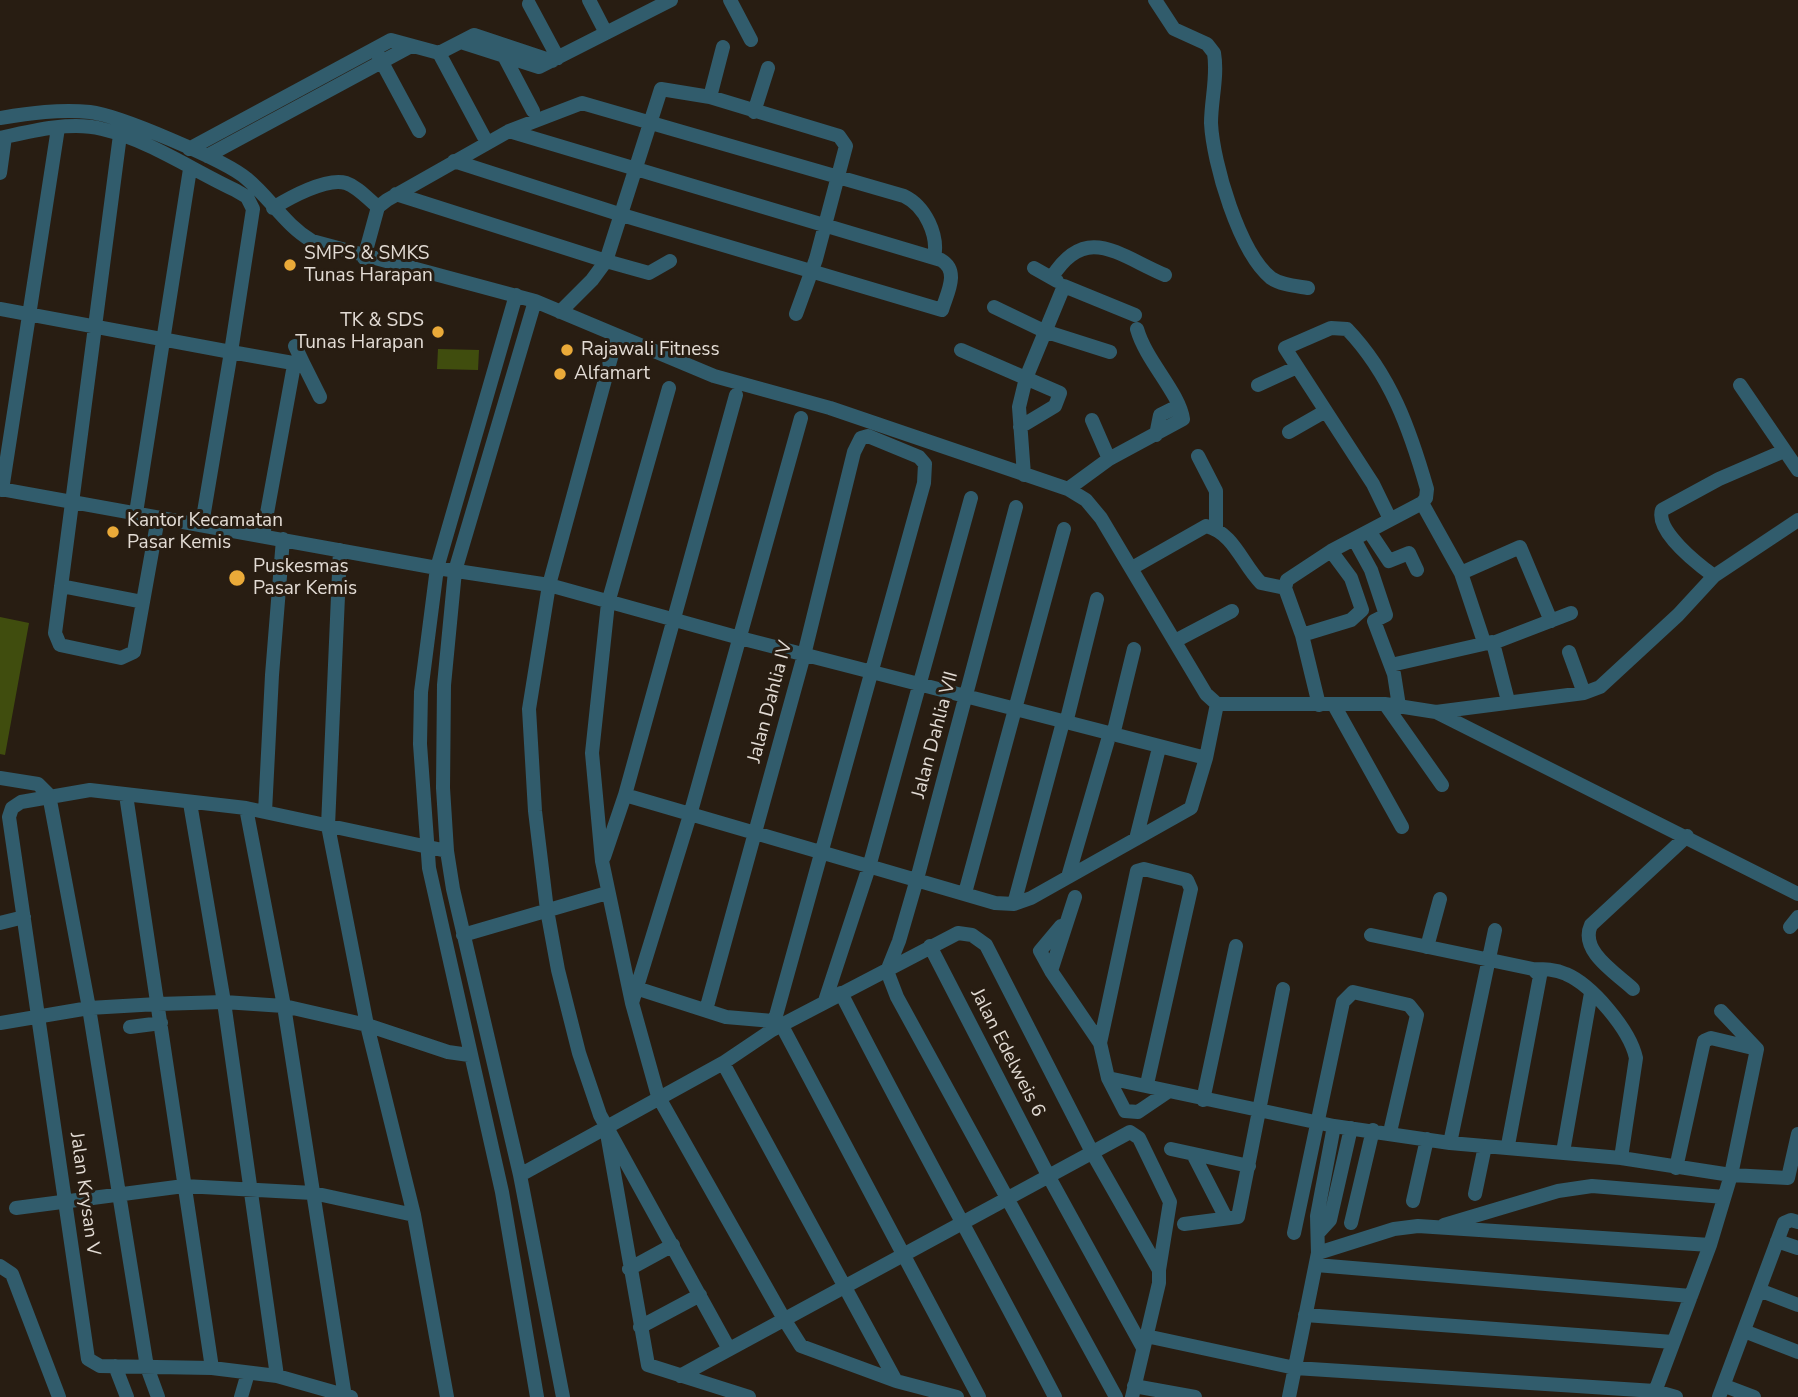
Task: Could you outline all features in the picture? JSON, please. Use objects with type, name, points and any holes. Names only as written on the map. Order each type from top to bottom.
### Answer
[{"type":"street","points":[[589,0],[606,33]]},
{"type":"street","points":[[461,42],[539,67],[606,33],[652,4],[671,0]]},
{"type":"street","points":[[730,0],[751,40]]},
{"type":"street","points":[[1155,0],[1174,29],[1207,44],[1214,53],[1211,119],[1216,161],[1226,195],[1251,253],[1273,279],[1308,288]]},
{"type":"street","points":[[529,4],[555,59]]},
{"type":"street","points":[[189,149],[378,55],[411,46],[439,53],[474,35],[555,59]]},
{"type":"street","points":[[710,97],[723,47]]},
{"type":"street","points":[[439,53],[484,137]]},
{"type":"street","points":[[378,55],[419,131]]},
{"type":"street","points":[[207,156],[378,55]]},
{"type":"street","points":[[504,56],[533,111]]},
{"type":"street","points":[[754,112],[768,68]]},
{"type":"street","points":[[560,312],[592,280],[606,261],[663,88],[710,97],[842,138],[846,146],[838,179],[796,314]]},
{"type":"street","points":[[364,258],[378,207],[396,194],[509,131],[582,103],[915,201],[931,229],[936,250],[934,258]]},
{"type":"street","points":[[0,118],[45,111],[94,112],[207,156],[245,176],[295,231],[312,242],[364,258],[535,301],[714,376],[830,408],[1068,489],[1086,500],[1101,518],[1217,712],[1191,808],[1014,904],[995,903],[625,795]]},
{"type":"street","points":[[0,173],[3,138],[58,128],[93,127],[120,135],[242,194],[253,209],[202,524]]},
{"type":"street","points":[[58,128],[1,489],[455,571],[549,585],[804,655],[1206,758]]},
{"type":"street","points":[[454,161],[622,215],[942,310],[952,272],[947,264],[934,258],[509,131]]},
{"type":"street","points":[[120,135],[61,586],[57,640],[62,646],[121,658],[132,654],[158,518]]},
{"type":"street","points":[[136,513],[190,169]]},
{"type":"street","points":[[273,208],[299,192],[338,183],[355,189],[378,207]]},
{"type":"street","points":[[396,194],[649,273],[670,261]]},
{"type":"street","points":[[1052,277],[1068,255],[1087,246],[1103,248],[1164,275]]},
{"type":"street","points":[[1034,268],[1136,322],[1144,353],[1178,406],[1181,421],[1110,459],[1068,489]]},
{"type":"street","points":[[1024,475],[1019,407],[1026,378],[1064,286]]},
{"type":"street","points":[[516,295],[438,568],[421,692],[422,800],[427,848],[469,1055],[502,1192],[537,1397]]},
{"type":"street","points":[[535,301],[455,571],[444,685],[447,851],[463,935],[520,1180],[563,1397]]},
{"type":"street","points":[[994,307],[1044,331],[1110,352]]},
{"type":"street","points":[[0,309],[299,365]]},
{"type":"street","points":[[1390,519],[1373,484],[1295,368],[1285,348],[1336,327],[1352,334],[1381,371],[1406,422],[1427,489],[1422,503],[1290,575],[1285,588],[1326,705],[1402,827]]},
{"type":"street","points":[[615,343],[549,585],[529,709],[529,758],[547,910],[579,1052],[606,1127],[729,1349]]},
{"type":"street","points":[[295,346],[299,365],[320,397]]},
{"type":"street","points":[[961,350],[1058,391],[1060,397],[1051,409],[1020,427]]},
{"type":"street","points":[[263,535],[299,365]]},
{"type":"street","points":[[1258,385],[1295,368]]},
{"type":"street","points":[[1741,384],[1798,470]]},
{"type":"street","points":[[669,388],[608,603],[592,752],[607,893],[636,996],[658,1097],[801,1346],[895,1381],[957,1397]]},
{"type":"street","points":[[602,861],[625,795],[736,395]]},
{"type":"street","points":[[1289,432],[1324,412]]},
{"type":"street","points":[[636,996],[690,815],[801,418]]},
{"type":"street","points":[[1092,420],[1110,459]]},
{"type":"street","name":"Jalan Dahlia IV","points":[[706,1010],[804,655],[858,443],[868,436],[919,457],[925,470],[870,671]]},
{"type":"street","points":[[1714,576],[1687,554],[1662,524],[1662,510],[1719,479],[1784,451]]},
{"type":"street","points":[[1198,456],[1216,491],[1216,528]]},
{"type":"street","points":[[825,1001],[869,867],[971,498]]},
{"type":"street","points":[[1422,503],[1461,573],[1489,643],[1508,701]]},
{"type":"street","name":"Jalan Dahlia VII","points":[[887,971],[899,941],[917,879],[1016,508]]},
{"type":"street","points":[[1436,712],[1584,693],[1600,687],[1714,576],[1798,520]]},
{"type":"street","points":[[1132,568],[1194,530],[1206,526],[1216,528],[1229,540],[1261,583],[1285,588]]},
{"type":"street","points":[[965,893],[1013,708],[1064,529]]},
{"type":"street","points":[[1369,531],[1389,561]]},
{"type":"street","points":[[265,812],[283,539]]},
{"type":"street","points":[[1354,539],[1371,570],[1386,615],[1374,621],[1391,665],[1392,705],[1442,785]]},
{"type":"street","points":[[1461,573],[1520,547],[1551,621]]},
{"type":"street","points":[[340,550],[328,826],[366,1025],[414,1215],[447,1397]]},
{"type":"street","points":[[1302,635],[1351,620],[1362,610],[1351,578],[1331,551]]},
{"type":"street","points":[[1371,570],[1409,553],[1418,570]]},
{"type":"street","points":[[61,586],[143,602]]},
{"type":"street","points":[[1014,904],[1097,599]]},
{"type":"street","points":[[1175,641],[1232,611]]},
{"type":"street","points":[[1391,665],[1489,643],[1572,613]]},
{"type":"street","points":[[1068,877],[1134,649]]},
{"type":"street","points":[[1569,652],[1584,693]]},
{"type":"street","points":[[870,671],[820,851],[776,1025],[904,1255],[979,1397]]},
{"type":"street","points":[[1217,712],[1326,705],[1392,705],[1436,712],[1798,894]]},
{"type":"street","points":[[1136,839],[1159,748]]},
{"type":"street","points":[[0,778],[38,784],[49,795],[89,1008],[147,1367],[158,1397]]},
{"type":"street","name":"Jalan Krysan V","points":[[347,1396],[298,1391],[277,1376],[212,1368],[94,1365],[89,1359],[64,1199],[40,1015],[11,846],[9,817],[18,803],[49,795],[90,790],[246,808],[447,851]]},
{"type":"street","points":[[126,795],[212,1368]]},
{"type":"street","points":[[190,803],[225,1002],[277,1376]]},
{"type":"street","points":[[246,808],[284,1006],[347,1396]]},
{"type":"street","points":[[1633,989],[1592,949],[1588,932],[1591,925],[1687,836]]},
{"type":"street","points":[[1100,1044],[1137,871],[1144,869],[1187,880],[1191,889],[1147,1084]]},
{"type":"street","points":[[463,935],[607,893]]},
{"type":"street","points":[[1074,897],[1067,920],[1040,951],[1100,1044],[1108,1078],[1122,1108],[1129,1113],[1138,1112],[1169,1091]]},
{"type":"street","points":[[1427,947],[1440,899]]},
{"type":"street","points":[[0,923],[24,917]]},
{"type":"street","points":[[1450,1143],[1486,960],[1495,930]]},
{"type":"street","points":[[502,1192],[606,1127],[723,1063],[776,1025],[958,933],[972,935],[986,945],[1093,1154],[1158,1270]]},
{"type":"street","points":[[1371,934],[1486,960],[1566,974],[1591,993],[1625,1032],[1636,1058],[1621,1158]]},
{"type":"street","name":"Jalan Edelweis 6","points":[[930,946],[1049,1177],[1145,1342]]},
{"type":"street","points":[[1203,1100],[1236,946]]},
{"type":"street","points":[[1508,1145],[1540,979],[1533,969]]},
{"type":"street","points":[[887,971],[897,997],[1116,1397]]},
{"type":"street","points":[[1184,1224],[1238,1217],[1261,1112],[1283,989]]},
{"type":"street","points":[[1293,1233],[1343,1002],[1353,992],[1409,1005],[1417,1015],[1390,1132]]},
{"type":"street","points":[[841,993],[904,1118],[964,1223],[1055,1397]]},
{"type":"street","points":[[1563,1152],[1591,993]]},
{"type":"street","points":[[636,996],[706,1010],[726,1017],[776,1025]]},
{"type":"street","points":[[0,1023],[89,1008],[225,1002],[284,1006],[366,1025],[449,1052],[469,1055]]},
{"type":"street","points":[[1721,1011],[1757,1049]]},
{"type":"street","points":[[130,1027],[161,1023]]},
{"type":"street","points":[[1676,1168],[1704,1041],[1711,1038],[1757,1049]]},
{"type":"street","points":[[1654,1394],[1710,1245],[1731,1175],[1757,1049]]},
{"type":"street","points":[[723,1063],[895,1381]]},
{"type":"street","points":[[1108,1078],[1147,1084],[1203,1100],[1334,1126],[1390,1132],[1450,1143],[1508,1145],[1621,1158],[1731,1175],[1785,1179],[1790,1175],[1798,1133]]},
{"type":"street","points":[[1289,1397],[1317,1259],[1317,1216],[1334,1126]]},
{"type":"street","points":[[606,1127],[648,1366],[749,1397]]},
{"type":"street","points":[[1319,1232],[1330,1220],[1352,1128]]},
{"type":"street","points":[[1351,1223],[1373,1130]]},
{"type":"street","points":[[680,1376],[1093,1154],[1125,1133],[1134,1133],[1139,1138],[1170,1202],[1158,1270],[1159,1283],[1133,1392],[1195,1397]]},
{"type":"street","points":[[1413,1201],[1427,1139]]},
{"type":"street","points":[[1475,1194],[1485,1146]]},
{"type":"street","points":[[1171,1149],[1249,1166]]},
{"type":"street","points":[[1193,1154],[1226,1218]]},
{"type":"street","points":[[1324,1181],[1340,1184]]},
{"type":"street","points":[[16,1208],[64,1199],[184,1186],[313,1193],[414,1215]]},
{"type":"street","points":[[1436,1227],[1558,1191],[1592,1186],[1724,1197]]},
{"type":"street","points":[[1754,1397],[1722,1392],[1784,1223],[1791,1220],[1798,1222]]},
{"type":"street","points":[[1317,1259],[1394,1229],[1436,1227],[1710,1245]]},
{"type":"street","points":[[1777,1241],[1798,1248]]},
{"type":"street","points":[[629,1269],[673,1245]]},
{"type":"street","points":[[1317,1259],[1691,1296]]},
{"type":"street","points":[[0,1266],[12,1274],[59,1397]]},
{"type":"street","points":[[1759,1290],[1798,1305]]},
{"type":"street","points":[[640,1327],[700,1295]]},
{"type":"street","points":[[1305,1315],[1673,1342]]},
{"type":"street","points":[[1744,1331],[1798,1352]]},
{"type":"street","points":[[1145,1342],[1295,1368],[1676,1397]]},
{"type":"street","points":[[115,1366],[127,1397]]},
{"type":"street","points":[[241,1397],[248,1373]]},
{"type":"green space","points":[[438,349],[479,350],[478,370],[437,369]]},
{"type":"green space","points":[[0,617],[29,623],[5,755],[0,754]]},
{"type":"place","name":"SMPS & SMKS Tunas Harapan","points":[[290,265]]},
{"type":"place","name":"TK & SDS Tunas Harapan","points":[[438,332]]},
{"type":"place","name":"Rajawali Fitness","points":[[567,350]]},
{"type":"place","name":"Alfamart","points":[[560,374]]},
{"type":"place","name":"Kantor Kecamatan Pasar Kemis","points":[[113,532]]},
{"type":"place","name":"Puskesmas Pasar Kemis","points":[[237,578]]}]
